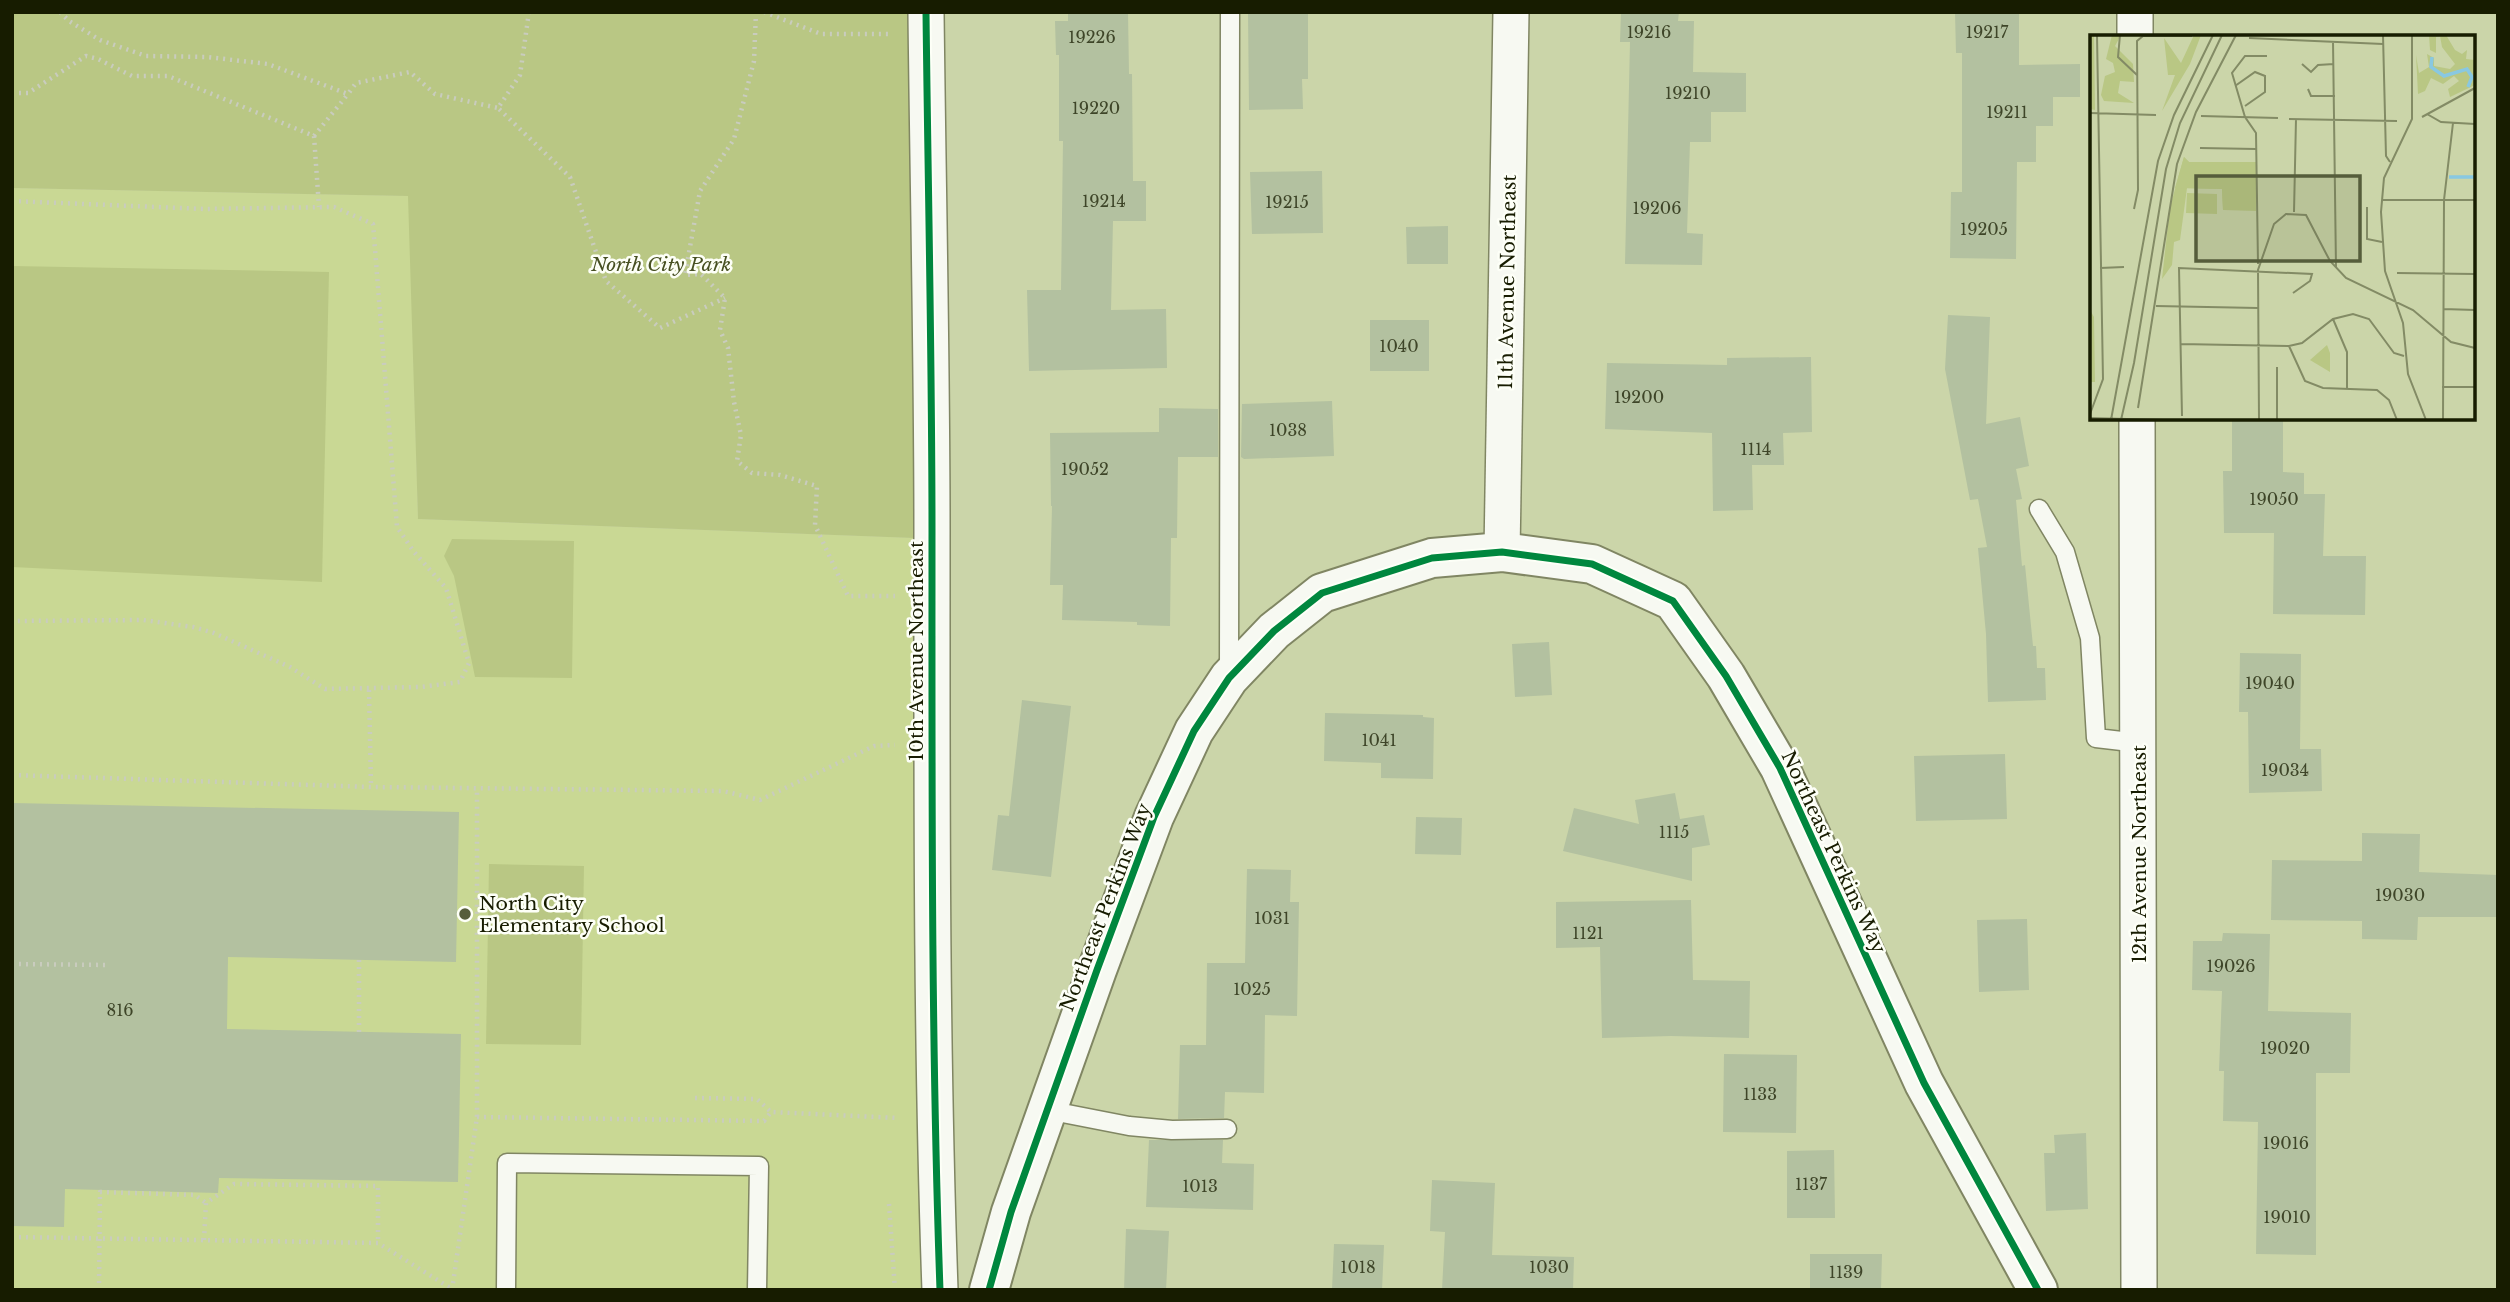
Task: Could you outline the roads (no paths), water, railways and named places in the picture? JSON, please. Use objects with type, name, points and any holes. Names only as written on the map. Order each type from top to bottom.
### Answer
[{"type":"main road","name":"Northeast Perkins Way","points":[[989,1290],[1011,1212],[1154,817],[1194,731],[1229,678],[1274,631],[1322,593],[1432,558],[1502,552],[1592,564],[1673,601],[1681,612],[1726,676],[1780,768],[1924,1083],[2038,1290]]},
{"type":"street","name":"11th Avenue Northeast","points":[[1502,552],[1511,12]]},
{"type":"street","points":[[2135,12],[2135,35]]},
{"type":"street","name":"10th Avenue Northeast","points":[[926,23],[935,1120],[940,1290]]},
{"type":"street","name":"12th Avenue Northeast","points":[[2137,420],[2139,1290]]},
{"type":"lane","points":[[1229,678],[1230,12]]},
{"type":"lane","points":[[2039,509],[2065,552],[2090,638],[2096,738],[2139,743]]},
{"type":"lane","points":[[1047,1110],[1129,1126],[1172,1130],[1227,1129]]},
{"type":"lane","points":[[506,1290],[507,1163],[556,1163],[759,1166],[757,1290]]},
{"type":"place","name":"North City Elementary School","points":[[465,914]]},
{"type":"park label","name":"North City Park","points":[[661,264]]}]
